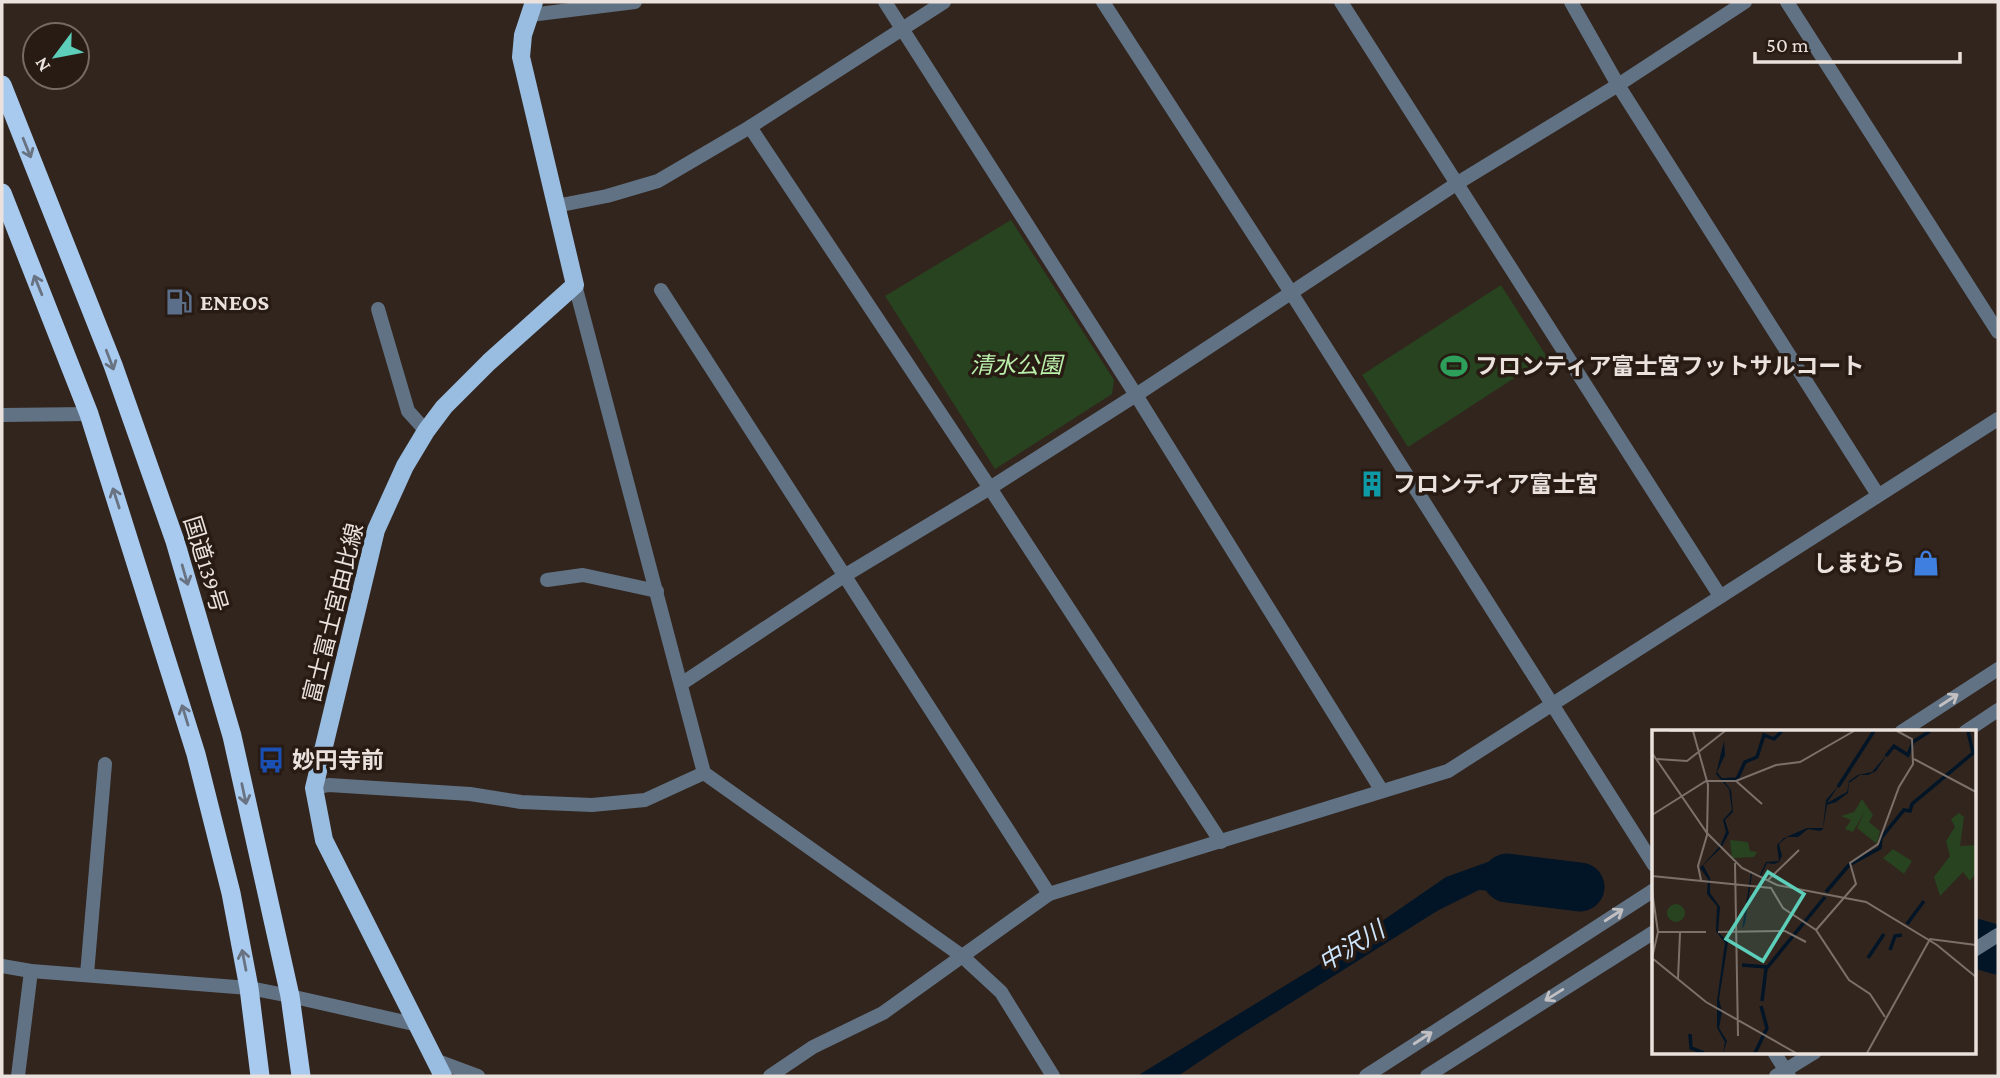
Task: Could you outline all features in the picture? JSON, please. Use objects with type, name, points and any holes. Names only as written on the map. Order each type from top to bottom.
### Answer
[{"type":"highway","name":"国道139号","points":[[2,85],[113,365],[175,541],[232,736],[290,996],[301,1076]]},
{"type":"highway","points":[[2,193],[89,414],[196,754],[231,894],[249,988],[260,1076]]},
{"type":"main road","points":[[532,9],[523,35],[520,57],[575,285]]},
{"type":"main road","name":"富士富士宮由比線","points":[[439,1068],[324,840],[314,788],[376,530],[405,466],[444,407],[489,362],[575,285]]},
{"type":"street","points":[[532,9],[635,2]]},
{"type":"street","points":[[885,2],[1136,395],[1382,791]]},
{"type":"street","points":[[556,206],[607,196],[658,181],[750,127],[944,2]]},
{"type":"street","points":[[1103,2],[1652,861]]},
{"type":"street","points":[[1341,2],[1720,596]]},
{"type":"street","points":[[1571,2],[1618,85],[1878,495]]},
{"type":"street","points":[[681,684],[844,576],[990,488],[1136,395],[1456,184],[1618,85],[1745,2]]},
{"type":"street","points":[[1787,2],[1998,332]]},
{"type":"street","points":[[750,127],[1221,842]]},
{"type":"street","points":[[575,285],[704,773],[962,956],[1002,992],[1053,1076]]},
{"type":"street","points":[[661,290],[1049,894]]},
{"type":"street","points":[[378,309],[408,411],[426,431]]},
{"type":"street","points":[[2,415],[89,414]]},
{"type":"street","points":[[769,1076],[813,1047],[883,1013],[1049,894],[1448,771],[1998,419]]},
{"type":"street","points":[[547,580],[583,576],[657,591]]},
{"type":"street","points":[[1904,730],[1998,669]]},
{"type":"street","points":[[1968,730],[1998,710]]},
{"type":"street","points":[[87,974],[105,764]]},
{"type":"street","points":[[314,788],[329,785],[470,794],[521,802],[592,805],[645,800],[704,773]]},
{"type":"street","points":[[1366,1076],[1652,891]]},
{"type":"street","points":[[1427,1076],[1652,933]]},
{"type":"street","points":[[1976,949],[1998,935]]},
{"type":"street","points":[[2,966],[31,971],[249,988],[418,1026]]},
{"type":"street","points":[[18,1076],[31,971]]},
{"type":"street","points":[[1775,1054],[1784,1074],[1812,1054]]},
{"type":"street","points":[[439,1068],[478,1076]]},
{"type":"green space","name":"清水公園","points":[[1011,220],[1114,380],[1112,394],[995,469],[885,296]]},
{"type":"green space","name":"フロンティア富士宮フットサルコート","points":[[1501,285],[1547,357],[1408,447],[1362,375]]},
{"type":"water","points":[[1496,859],[1581,869],[1570,897],[1479,890],[1437,911],[1178,1076],[1137,1076],[1314,968],[1446,877]]},
{"type":"waterway","name":"中沢川","points":[[1507,878],[1580,887]]},
{"type":"waterway","name":"中沢川","points":[[1976,944],[1998,950]]},
{"type":"place","name":"ENEOS","points":[[179,302]]},
{"type":"place","name":"フロンティア富士宮フットサルコート","points":[[1454,366]]},
{"type":"place","name":"フロンティア富士宮","points":[[1372,484]]},
{"type":"place","name":"しまむら","points":[[1926,563]]},
{"type":"place","name":"妙円寺前","points":[[271,760]]}]
